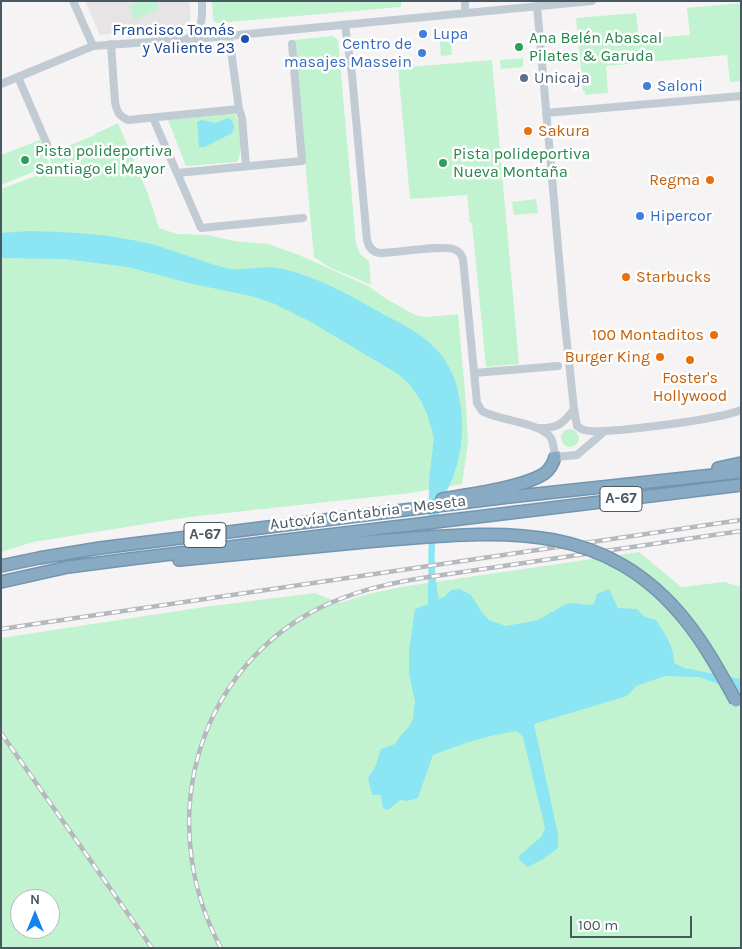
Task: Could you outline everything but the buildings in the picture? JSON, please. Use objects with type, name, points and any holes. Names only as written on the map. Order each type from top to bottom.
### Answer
[{"type":"highway","points":[[450,501],[533,479],[548,471],[555,457]]},
{"type":"highway","points":[[575,490],[697,472],[741,463]]},
{"type":"highway","name":"Autovía Cantabria - Meseta","points":[[1,566],[80,550],[245,530],[450,501],[741,472]]},
{"type":"highway","name":"Autovía Cantabria - Meseta","points":[[1,582],[28,575],[110,562],[741,484]]},
{"type":"highway","points":[[28,575],[463,535],[516,534],[560,540],[600,554],[644,579],[672,605],[707,650],[738,706]]},
{"type":"street","points":[[73,1],[93,46]]},
{"type":"street","points":[[185,39],[194,35],[202,24],[202,1]]},
{"type":"street","points":[[465,1],[465,13]]},
{"type":"street","points":[[1,84],[93,46],[345,25],[592,1]]},
{"type":"street","points":[[537,6],[577,426],[584,430],[604,431],[709,418],[741,410]]},
{"type":"street","points":[[202,24],[210,32],[218,36]]},
{"type":"street","points":[[345,25],[368,246],[378,253],[446,248],[460,253],[463,259],[478,405],[482,412],[536,428],[547,434],[550,438],[555,457],[577,455],[604,431]]},
{"type":"street","points":[[230,43],[239,109],[242,118],[246,166]]},
{"type":"street","points":[[112,44],[117,111],[121,117],[128,120],[239,109]]},
{"type":"street","points":[[177,173],[302,161],[292,44]]},
{"type":"street","points":[[18,77],[49,149]]},
{"type":"street","points":[[546,113],[741,96]]},
{"type":"street","points":[[153,118],[201,228],[304,218]]},
{"type":"street","points":[[474,373],[558,366]]},
{"type":"street","points":[[536,428],[558,426],[566,420],[574,409]]},
{"type":"shaded area","points":[[85,1],[189,1],[191,18],[185,25],[100,35]]},
{"type":"green space","points":[[140,1],[156,1],[159,9],[135,20],[129,6]]},
{"type":"green space","points":[[212,1],[401,1],[401,7],[217,23],[213,20]]},
{"type":"green space","points":[[741,3],[741,81],[730,82],[727,55],[606,66],[608,93],[585,95],[585,91],[583,91],[576,18],[636,13],[639,39],[690,35],[687,8]]},
{"type":"green space","points":[[450,30],[452,55],[441,56],[439,31]]},
{"type":"green space","points":[[333,36],[338,40],[356,243],[360,254],[369,261],[371,285],[329,267],[314,257],[294,40]]},
{"type":"green space","points":[[523,58],[523,67],[501,69],[500,60]]},
{"type":"green space","points":[[492,60],[519,364],[486,367],[472,223],[470,223],[467,195],[410,199],[398,68]]},
{"type":"green space","points":[[235,114],[240,131],[241,145],[237,162],[186,166],[168,120]]},
{"type":"green space","points":[[118,123],[148,194],[159,228],[177,234],[208,235],[235,241],[268,244],[299,255],[368,286],[417,316],[428,317],[458,314],[468,442],[462,484],[410,493],[189,517],[33,542],[1,552],[1,189],[36,176],[36,173],[51,166],[49,154],[95,135]]},
{"type":"green space","name":"Pista polideportiva Santiago el Mayor","points":[[40,140],[50,165],[1,185],[1,155]]},
{"type":"green space","points":[[536,199],[538,213],[514,215],[512,202]]},
{"type":"green space","points":[[566,429],[574,429],[579,434],[577,445],[566,447],[561,442],[561,434]]},
{"type":"green space","points":[[639,552],[681,587],[724,582],[741,587],[741,948],[1,948],[1,638],[204,607],[315,593],[340,603],[364,595],[401,587]]},
{"type":"water","points":[[228,118],[233,122],[234,128],[232,133],[205,147],[199,147],[197,122],[202,120],[216,123]]},
{"type":"water","points":[[30,231],[118,237],[147,243],[226,268],[276,268],[296,272],[334,288],[418,334],[436,349],[448,365],[458,390],[462,415],[462,435],[457,465],[441,505],[436,531],[435,566],[439,599],[451,590],[460,589],[471,595],[489,620],[506,626],[538,620],[566,604],[594,604],[597,594],[609,589],[618,608],[637,609],[645,617],[656,620],[671,646],[674,663],[684,668],[741,679],[741,692],[699,677],[665,676],[636,686],[627,696],[534,724],[558,834],[558,848],[528,867],[520,861],[519,856],[541,837],[545,828],[523,737],[517,731],[474,740],[433,755],[418,798],[407,801],[400,800],[388,810],[383,808],[381,795],[372,795],[368,778],[376,765],[381,749],[395,744],[413,719],[415,701],[409,674],[409,651],[415,609],[428,604],[429,481],[434,438],[421,401],[410,385],[398,374],[311,322],[275,304],[251,296],[193,284],[128,267],[64,259],[1,258],[1,233]]},
{"type":"railway","points":[[1,629],[741,520]]},
{"type":"railway","points":[[221,948],[202,904],[192,859],[189,814],[195,769],[209,726],[231,686],[260,650],[298,620],[327,604],[389,584],[741,531]]},
{"type":"railway","points":[[1,733],[152,948]]},
{"type":"place","name":"Lupa","points":[[423,34]]},
{"type":"place","name":"Francisco Tomás y Valiente 23","points":[[245,39]]},
{"type":"place","name":"Ana Belén Abascal Pilates & Garuda","points":[[519,47]]},
{"type":"place","name":"Centro de masajes Massein","points":[[422,53]]},
{"type":"place","name":"Unicaja","points":[[524,78]]},
{"type":"place","name":"Saloni","points":[[647,86]]},
{"type":"place","name":"Sakura","points":[[528,131]]},
{"type":"place","name":"Pista polideportiva Santiago el Mayor","points":[[25,160]]},
{"type":"place","name":"Pista polideportiva Nueva Montaña","points":[[443,163]]},
{"type":"place","name":"Regma","points":[[710,180]]},
{"type":"place","name":"Hipercor","points":[[640,216]]},
{"type":"place","name":"Starbucks","points":[[626,277]]},
{"type":"place","name":"100 Montaditos","points":[[714,335]]},
{"type":"place","name":"Burger King","points":[[660,357]]},
{"type":"place","name":"Foster's Hollywood","points":[[690,360]]}]
